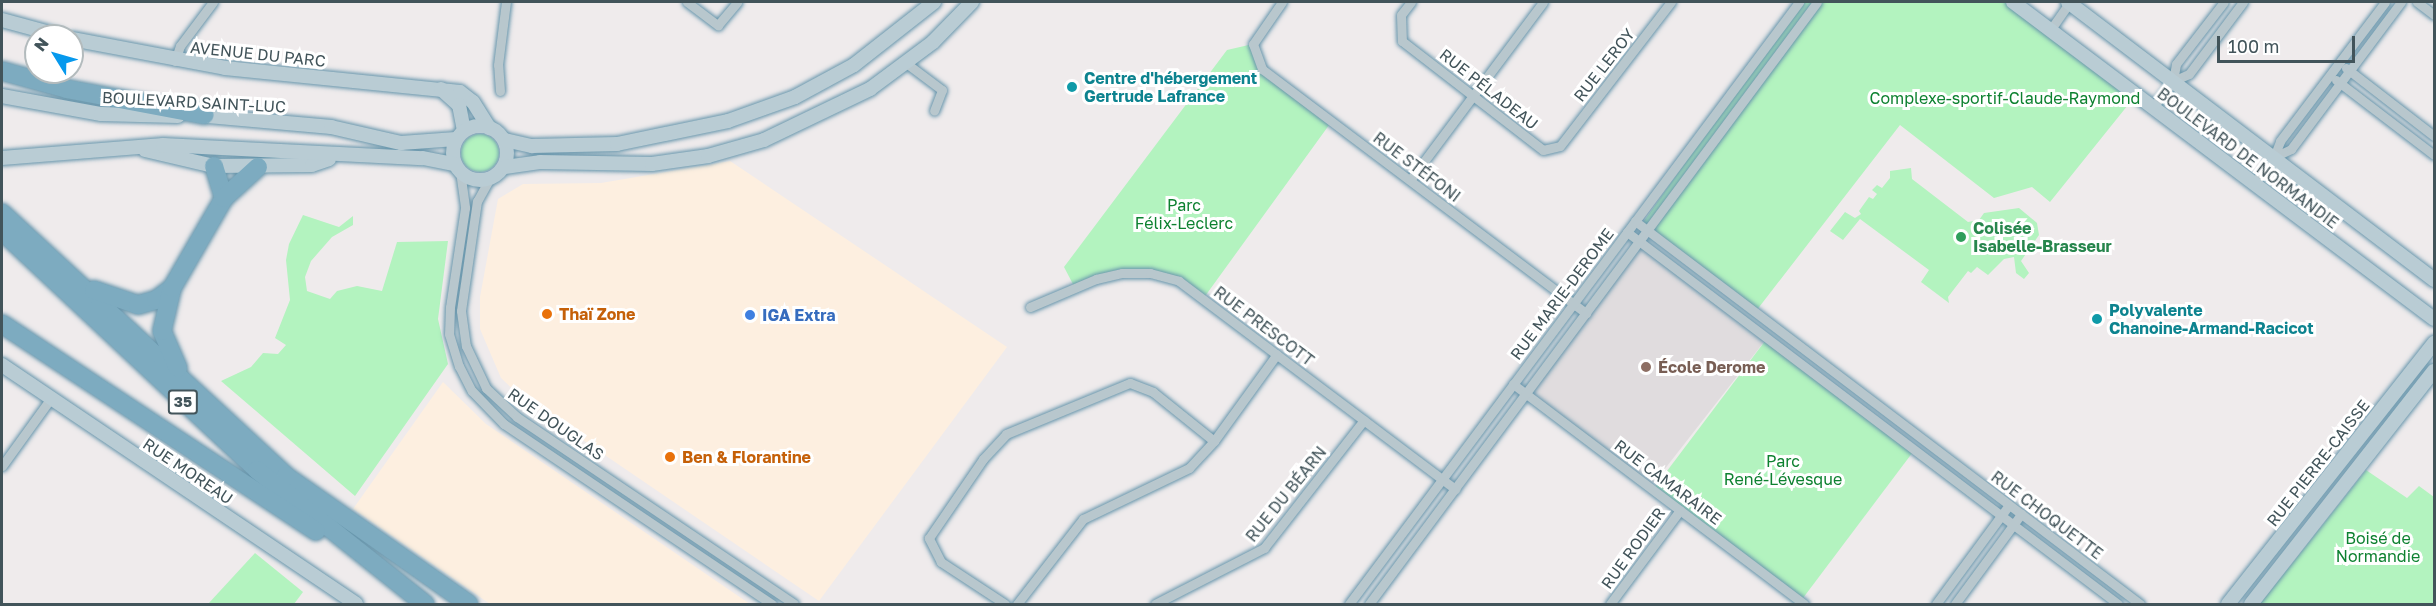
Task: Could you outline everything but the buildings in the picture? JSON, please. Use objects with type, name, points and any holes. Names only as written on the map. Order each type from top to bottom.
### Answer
[{"type":"highway","points":[[2,70],[67,89],[205,115]]},
{"type":"highway","points":[[214,166],[224,198]]},
{"type":"highway","points":[[187,385],[163,337],[163,318],[172,288],[224,198],[258,167]]},
{"type":"highway","name":"35","points":[[2,213],[83,285],[187,385],[298,486],[469,604]]},
{"type":"highway","name":"35","points":[[2,231],[243,458],[372,564],[425,604]]},
{"type":"highway","points":[[83,285],[138,305],[156,300],[172,288]]},
{"type":"highway","points":[[2,324],[270,504],[372,564]]},
{"type":"street","points":[[175,61],[180,46],[213,2]]},
{"type":"street","points":[[500,91],[498,65],[506,2]]},
{"type":"street","points":[[687,2],[718,25],[737,2]]},
{"type":"street","points":[[460,135],[478,126],[489,128],[505,140],[532,146],[617,144],[756,112],[795,97],[854,65],[934,2]]},
{"type":"street","points":[[3,158],[131,146],[261,149],[336,157],[423,158],[457,167],[475,179],[490,178],[505,166],[540,162],[625,166],[708,156],[764,140],[809,122],[870,89],[906,63],[972,2]]},
{"type":"street","name":"RUE STÉFONI","points":[[1282,2],[1253,44],[1262,69],[1586,313]]},
{"type":"street","name":"RUE PÉLADEAU","points":[[1411,2],[1401,15],[1402,41],[1543,150],[1560,146]]},
{"type":"street","points":[[1410,180],[1542,2]]},
{"type":"street","name":"RUE LEROY","points":[[1560,146],[1671,2]]},
{"type":"street","name":"RUE MARIE-DEROME","points":[[1349,604],[1798,2]]},
{"type":"street","name":"RUE MARIE-DEROME","points":[[1369,604],[1817,2]]},
{"type":"street","name":"BOULEVARD DE NORMANDIE","points":[[2013,2],[2434,319]]},
{"type":"street","points":[[2051,29],[2070,2]]},
{"type":"street","name":"BOULEVARD DE NORMANDIE","points":[[2070,2],[2434,280]]},
{"type":"street","points":[[2153,107],[2173,81],[2176,64],[2224,2]]},
{"type":"street","points":[[2173,81],[2189,74],[2243,2]]},
{"type":"street","points":[[2254,183],[2274,157],[2280,141],[2385,2]]},
{"type":"street","points":[[2274,157],[2291,149],[2401,2]]},
{"type":"street","points":[[2417,2],[2434,15]]},
{"type":"street","points":[[2,20],[24,26]]},
{"type":"street","name":"AVENUE DU PARC","points":[[84,42],[175,61],[441,89],[469,98],[489,128]]},
{"type":"street","points":[[906,63],[942,90],[934,111]]},
{"type":"street","points":[[2339,63],[2434,136],[2424,147]]},
{"type":"street","points":[[2330,75],[2434,155]]},
{"type":"street","points":[[441,89],[459,105],[460,135],[452,151],[457,167]]},
{"type":"street","name":"BOULEVARD SAINT-LUC","points":[[2,96],[100,114],[205,115],[331,126],[401,142],[460,135]]},
{"type":"street","points":[[505,140],[508,155],[505,166]]},
{"type":"street","points":[[131,146],[214,166],[312,165],[336,157]]},
{"type":"street","name":"RUE DOUGLAS","points":[[457,167],[465,208],[451,291],[449,334],[459,366],[472,391],[504,424],[772,604]]},
{"type":"street","name":"RUE DOUGLAS","points":[[490,178],[476,207],[461,311],[466,346],[486,388],[517,417],[794,604]]},
{"type":"street","name":"RUE CHOQUETTE","points":[[1635,221],[2140,604]]},
{"type":"street","name":"RUE CHOQUETTE","points":[[1627,232],[2001,518],[2118,604]]},
{"type":"street","name":"RUE PRESCOTT","points":[[1030,308],[1096,279],[1150,273],[1179,281],[1455,489]]},
{"type":"street","name":"RUE PIERRE-CAISSE","points":[[2228,604],[2434,343]]},
{"type":"street","points":[[1017,604],[1083,519],[1189,468],[1214,441],[1277,354]]},
{"type":"street","points":[[1811,372],[1820,361]]},
{"type":"street","name":"RUE MOREAU","points":[[2,365],[356,604]]},
{"type":"street","points":[[2251,604],[2434,371]]},
{"type":"street","points":[[2403,382],[2417,393]]},
{"type":"street","points":[[1005,604],[941,562],[929,537],[983,459],[1006,434],[1130,383],[1153,392],[1214,441]]},
{"type":"street","name":"RUE CAMARAIRE","points":[[1513,384],[1804,604]]},
{"type":"street","points":[[2,466],[51,398]]},
{"type":"street","points":[[2380,412],[2394,423]]},
{"type":"street","name":"RUE DU BÉARN","points":[[1155,604],[1264,548],[1364,420]]},
{"type":"street","points":[[1926,461],[1936,449]]},
{"type":"street","points":[[2345,456],[2358,468]]},
{"type":"street","points":[[1936,604],[2009,505]]},
{"type":"street","points":[[2305,507],[2319,518]]},
{"type":"street","name":"RUE RODIER","points":[[1610,604],[1680,510]]},
{"type":"street","points":[[1955,604],[2021,514]]},
{"type":"shaded area","points":[[730,161],[1007,347],[819,601],[524,400],[501,378],[480,329],[480,297],[498,199],[523,184],[601,183]]},
{"type":"shaded area","name":"École Derome","points":[[1639,242],[1765,341],[1649,489],[1523,391]]},
{"type":"shaded area","points":[[443,382],[486,424],[750,604],[490,604],[353,509]]},
{"type":"green space","name":"Complexe-sportif-Claude-Raymond","points":[[1799,2],[2019,2],[2136,95],[2050,202],[2032,187],[1994,198],[1900,125],[1753,315],[1639,228]]},
{"type":"green space","name":"Parc Félix-Leclerc","points":[[1253,44],[1262,69],[1332,121],[1203,299],[1179,281],[1122,273],[1075,288],[1064,267],[1227,50]]},
{"type":"green space","points":[[480,134],[494,139],[499,153],[494,167],[480,172],[466,167],[461,153],[466,139]]},
{"type":"green space","name":"Colisée Isabelle-Brasseur","points":[[1911,168],[1912,179],[1968,222],[1979,220],[1984,213],[2019,208],[2037,223],[2039,235],[2021,261],[2029,273],[2024,279],[2016,273],[2014,257],[2004,259],[1988,275],[1977,267],[1971,273],[1968,271],[1948,297],[1949,303],[1921,282],[1929,270],[1860,219],[1843,240],[1830,231],[1845,212],[1855,218],[1861,214],[1859,211],[1869,197],[1873,199],[1877,194],[1872,190],[1877,185],[1882,188],[1890,178],[1890,171]]},
{"type":"green space","points":[[303,215],[339,227],[353,216],[353,225],[332,237],[311,261],[305,277],[307,291],[330,299],[337,291],[357,286],[382,291],[397,242],[448,241],[438,319],[448,364],[355,496],[221,381],[251,367],[263,353],[278,354],[286,345],[275,338],[290,300],[286,260],[289,244]]},
{"type":"green space","name":"Parc René-Lévesque","points":[[1765,341],[1913,452],[1801,601],[1653,490]]},
{"type":"green space","name":"Boisé de Normandie","points":[[2366,470],[2407,498],[2419,486],[2434,497],[2434,604],[2260,604]]},
{"type":"green space","points":[[255,553],[303,592],[294,604],[208,604]]},
{"type":"place","name":"Centre d'hébergement Gertrude Lafrance","points":[[1072,87]]},
{"type":"place","name":"Colisée Isabelle-Brasseur","points":[[1961,237]]},
{"type":"place","name":"Thaï Zone","points":[[547,314]]},
{"type":"place","name":"IGA Extra","points":[[750,315]]},
{"type":"place","name":"Polyvalente Chanoine-Armand-Racicot","points":[[2097,319]]},
{"type":"place","name":"École Derome","points":[[1646,367]]},
{"type":"place","name":"Ben & Florantine","points":[[670,457]]}]
